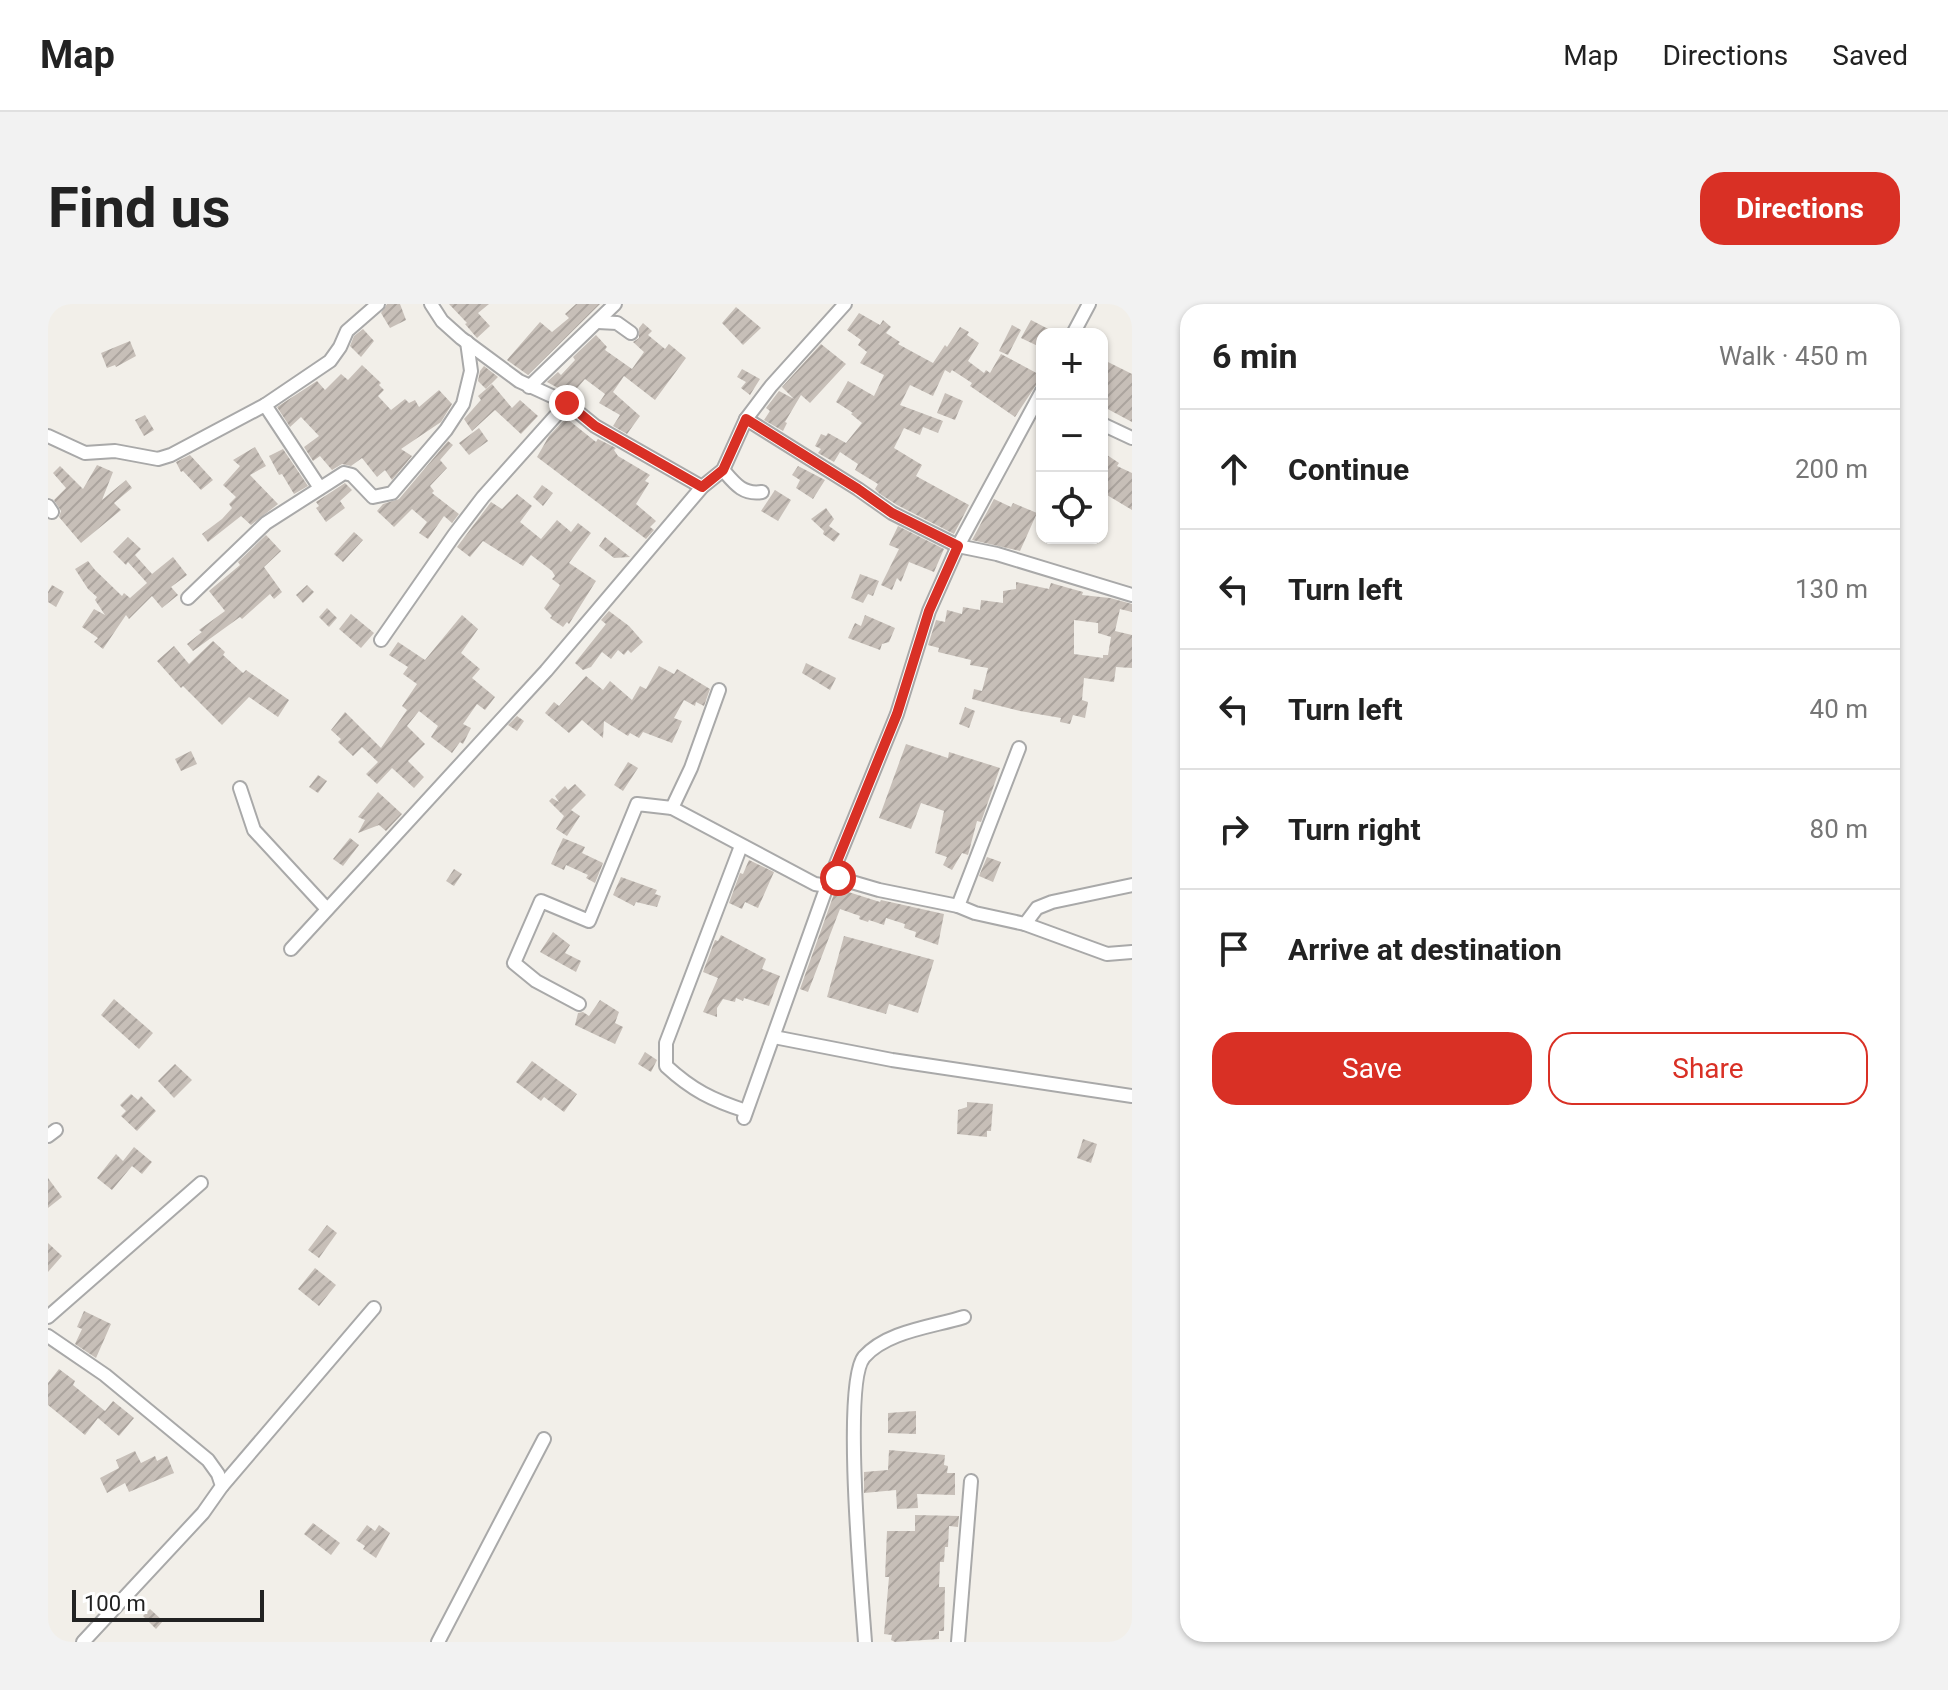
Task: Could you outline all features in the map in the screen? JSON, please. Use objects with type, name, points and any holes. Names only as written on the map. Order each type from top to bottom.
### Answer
[{"type":"street","points":[[48,436],[85,453],[115,451],[158,459],[171,455],[265,405],[330,361],[347,331],[378,304]]},
{"type":"street","points":[[431,304],[442,321],[529,387],[567,403],[595,426],[702,487]]},
{"type":"street","points":[[529,387],[615,304]]},
{"type":"street","points":[[291,949],[546,671],[702,487],[723,470],[746,419],[795,358],[845,304]]},
{"type":"street","points":[[1076,328],[1089,304]]},
{"type":"street","points":[[598,322],[617,323],[631,333]]},
{"type":"street","points":[[188,598],[266,523],[348,473],[373,497],[392,493],[446,430],[463,404],[471,371],[467,342]]},
{"type":"street","points":[[741,846],[666,1043],[666,1066],[712,1100],[745,1114],[827,886],[897,714],[929,611],[958,546],[1038,400]]},
{"type":"street","points":[[381,640],[461,525],[567,403]]},
{"type":"street","points":[[265,405],[320,488]]},
{"type":"street","points":[[746,419],[892,513],[958,546],[997,554],[1132,595]]},
{"type":"street","points":[[1108,427],[1132,438]]},
{"type":"street","points":[[723,470],[736,486],[750,494],[762,492]]},
{"type":"street","points":[[672,808],[691,768],[719,690]]},
{"type":"street","points":[[958,906],[1019,748]]},
{"type":"street","points":[[240,788],[254,830],[327,909]]},
{"type":"street","points":[[579,1004],[536,981],[514,963],[541,901],[589,921],[637,804],[672,808],[815,884],[827,886],[838,878],[1025,924],[1107,954],[1132,952]]},
{"type":"street","points":[[1025,924],[1037,908],[1052,902],[1132,885]]},
{"type":"street","points":[[774,1037],[892,1060],[1132,1096]]},
{"type":"street","points":[[48,1317],[201,1183]]},
{"type":"street","points":[[83,1642],[203,1513],[222,1486],[374,1308]]},
{"type":"street","points":[[865,1642],[854,1491],[857,1386],[861,1360],[882,1341],[964,1317]]},
{"type":"street","points":[[48,1336],[105,1375],[208,1460],[222,1486]]},
{"type":"street","points":[[438,1642],[544,1439]]},
{"type":"street","points":[[958,1642],[971,1481]]},
{"type":"building","points":[[387,304],[400,304],[406,320],[390,328],[381,313]]},
{"type":"building","points":[[449,304],[489,304],[478,313],[490,326],[477,338]]},
{"type":"building","points":[[576,304],[600,304],[528,375],[507,360],[540,322],[552,332],[569,318],[565,314]]},
{"type":"building","points":[[736,307],[761,328],[743,345],[722,323]]},
{"type":"building","points":[[859,313],[880,325],[883,320],[891,327],[886,333],[900,342],[898,344],[933,363],[960,327],[979,343],[968,361],[984,373],[986,370],[990,373],[1001,354],[1036,373],[1036,385],[1015,417],[952,370],[950,373],[945,370],[933,396],[910,385],[900,405],[943,421],[938,433],[923,427],[920,435],[904,428],[894,448],[922,465],[916,476],[969,505],[954,534],[880,494],[875,489],[878,484],[855,470],[858,464],[840,452],[834,462],[818,453],[821,449],[815,446],[821,434],[826,436],[828,433],[846,443],[862,423],[836,402],[848,381],[874,396],[884,375],[860,363],[867,352],[858,345],[861,340],[847,330]]},
{"type":"building","points":[[1031,320],[1046,328],[1036,328],[1036,345],[1021,338]]},
{"type":"building","points":[[643,323],[652,331],[648,335],[665,349],[669,344],[686,358],[655,400],[624,376],[613,392],[640,416],[627,434],[613,426],[620,415],[599,403],[605,394],[585,379],[571,395],[547,382],[558,372],[561,375],[575,360],[573,357],[596,335],[607,347],[605,350],[632,369],[644,352],[633,342],[639,338],[639,328]]},
{"type":"building","points":[[1012,325],[1021,330],[1008,355],[999,351]]},
{"type":"building","points":[[363,329],[374,341],[361,357],[350,346],[354,336]]},
{"type":"building","points":[[130,341],[136,356],[116,367],[107,368],[101,353]]},
{"type":"building","points":[[821,344],[846,364],[810,403],[801,395],[783,431],[764,420],[770,411],[766,408],[779,391],[794,399],[782,387]]},
{"type":"building","points":[[1108,362],[1132,374],[1132,422],[1108,409]]},
{"type":"building","points":[[362,365],[381,383],[379,385],[384,390],[378,396],[391,410],[405,399],[409,403],[415,400],[419,407],[439,390],[452,404],[441,422],[401,449],[412,456],[392,480],[385,470],[377,477],[362,458],[351,466],[342,464],[332,470],[320,456],[313,461],[304,447],[319,436],[301,417],[290,427],[277,407],[317,381],[325,390],[341,374],[348,380]]},
{"type":"building","points":[[484,366],[498,377],[486,389],[478,381]]},
{"type":"building","points":[[742,369],[760,379],[750,395],[741,388],[746,382],[737,377]]},
{"type":"building","points":[[492,384],[512,408],[520,400],[538,416],[521,434],[495,410],[472,431],[464,419],[481,400],[478,396]]},
{"type":"building","points":[[945,393],[963,401],[955,420],[937,413]]},
{"type":"building","points":[[145,415],[154,430],[144,436],[135,420]]},
{"type":"building","points":[[566,418],[596,442],[598,439],[616,448],[614,450],[618,456],[650,475],[645,481],[649,483],[636,504],[656,521],[650,527],[654,530],[646,539],[537,457],[549,436]]},
{"type":"building","points":[[479,428],[488,441],[469,455],[459,443]]},
{"type":"building","points":[[448,441],[453,445],[440,460],[447,468],[430,486],[434,491],[432,493],[459,514],[452,523],[444,516],[428,539],[419,533],[427,522],[412,509],[394,527],[377,511],[383,504],[399,499]]},
{"type":"building","points":[[255,447],[266,466],[250,475],[278,504],[251,525],[241,516],[208,542],[202,534],[222,519],[232,508],[229,504],[236,497],[223,485],[240,466],[233,460]]},
{"type":"building","points":[[283,449],[308,486],[294,494],[269,456]]},
{"type":"building","points":[[190,455],[213,480],[201,490],[181,472],[176,462]]},
{"type":"building","points":[[1108,456],[1119,463],[1117,466],[1132,473],[1132,510],[1108,496]]},
{"type":"building","points":[[97,465],[113,472],[102,500],[126,480],[132,488],[114,503],[121,510],[81,543],[59,517],[61,511],[54,500],[66,488],[53,473],[60,466],[83,489]]},
{"type":"building","points":[[798,466],[825,480],[813,499],[796,488],[800,480],[792,475]]},
{"type":"building","points":[[345,483],[352,490],[340,501],[345,508],[326,522],[316,508],[319,506],[316,502]]},
{"type":"building","points":[[542,485],[553,493],[543,506],[533,497]]},
{"type":"building","points":[[775,490],[791,500],[778,521],[761,511]]},
{"type":"building","points":[[517,494],[532,506],[520,522],[541,539],[557,520],[571,532],[578,523],[591,533],[569,563],[596,581],[569,624],[567,622],[563,627],[550,618],[552,616],[544,608],[560,585],[552,579],[555,576],[552,571],[531,555],[523,566],[483,541],[470,557],[457,547],[491,502],[502,509]]},
{"type":"building","points":[[994,499],[1036,513],[1020,551],[972,540]]},
{"type":"building","points":[[826,508],[834,519],[829,526],[840,534],[834,542],[811,519]]},
{"type":"building","points":[[898,526],[944,549],[934,572],[909,562],[901,582],[897,578],[892,590],[881,585],[899,549],[889,545]]},
{"type":"building","points":[[354,532],[363,540],[343,562],[334,554]]},
{"type":"building","points":[[266,535],[281,551],[264,567],[282,592],[274,599],[270,594],[242,619],[240,617],[193,651],[187,644],[202,632],[199,630],[225,611],[209,591],[240,565],[238,562]]},
{"type":"building","points":[[128,537],[141,549],[135,555],[152,574],[173,557],[187,575],[171,587],[178,595],[162,608],[152,596],[129,619],[126,615],[103,649],[94,642],[98,638],[82,627],[94,609],[105,615],[95,600],[97,597],[75,569],[88,561],[122,596],[124,593],[130,598],[147,583],[128,562],[126,565],[113,552]]},
{"type":"building","points":[[605,537],[630,557],[614,558],[599,546]]},
{"type":"building","points":[[860,574],[879,581],[873,596],[868,594],[863,603],[851,598]]},
{"type":"building","points":[[1016,582],[1049,589],[1051,583],[1083,592],[1082,595],[1132,604],[1132,612],[1120,609],[1115,631],[1132,635],[1132,668],[1116,667],[1114,682],[1084,678],[1082,700],[1088,702],[1085,718],[1073,715],[1070,724],[1060,722],[1061,718],[972,699],[974,689],[982,691],[988,668],[970,665],[971,660],[938,652],[939,648],[928,645],[936,620],[945,622],[947,610],[962,614],[963,607],[980,610],[981,600],[1003,603],[1003,591],[1016,589]],"holes":[[[1074,620],[1098,623],[1098,633],[1111,637],[1108,655],[1103,655],[1103,658],[1074,654]]]},
{"type":"building","points":[[52,585],[64,592],[56,607],[48,602]]},
{"type":"building","points":[[307,585],[314,592],[303,603],[296,595]]},
{"type":"building","points":[[327,608],[337,618],[329,627],[319,617]]},
{"type":"building","points":[[609,611],[643,642],[631,653],[628,650],[624,655],[618,650],[611,659],[602,652],[591,667],[583,670],[575,663],[606,624],[601,620]]},
{"type":"building","points":[[351,614],[374,633],[361,648],[339,629]]},
{"type":"building","points":[[462,615],[478,629],[461,653],[480,669],[472,678],[495,697],[485,710],[477,704],[463,724],[471,728],[463,744],[460,742],[452,753],[431,737],[438,726],[419,711],[407,726],[425,744],[408,761],[424,777],[414,788],[392,768],[377,784],[366,774],[378,762],[362,747],[353,756],[338,742],[341,739],[331,730],[345,712],[381,748],[407,710],[402,706],[417,684],[403,674],[408,667],[389,655],[398,642],[425,660]]},
{"type":"building","points":[[865,615],[895,628],[889,642],[882,644],[880,650],[848,638],[855,623],[861,626]]},
{"type":"building","points":[[213,641],[243,673],[246,670],[289,700],[278,717],[249,697],[222,725],[183,686],[181,688],[157,661],[174,646],[189,664]]},
{"type":"building","points":[[806,663],[836,678],[830,690],[802,673]]},
{"type":"building","points":[[659,666],[674,674],[677,669],[710,689],[704,706],[696,702],[695,706],[684,700],[674,718],[682,721],[672,743],[643,732],[639,738],[630,733],[628,736],[604,721],[603,738],[582,720],[569,733],[545,713],[554,702],[559,706],[586,676],[603,690],[610,681],[632,700],[640,686],[646,689]]},
{"type":"building","points":[[965,707],[975,711],[969,728],[959,724]]},
{"type":"building","points":[[517,716],[524,721],[517,731],[508,725]]},
{"type":"building","points":[[906,744],[948,758],[949,752],[1000,768],[981,822],[977,821],[968,855],[962,853],[952,870],[943,865],[947,857],[935,853],[944,811],[921,803],[911,829],[879,818]]},
{"type":"building","points":[[191,751],[197,764],[181,771],[175,759]]},
{"type":"building","points":[[628,762],[638,768],[623,791],[614,785]]},
{"type":"building","points":[[318,775],[327,781],[318,793],[309,787]]},
{"type":"building","points":[[575,784],[586,795],[571,810],[580,816],[567,836],[556,829],[564,816],[549,801],[552,798],[559,802],[555,796],[565,786],[568,790]]},
{"type":"building","points":[[378,792],[402,814],[386,831],[379,825],[358,833],[365,820],[358,817]]},
{"type":"building","points":[[350,838],[359,845],[343,866],[333,859]]},
{"type":"building","points":[[563,838],[585,847],[582,853],[603,863],[595,883],[586,878],[588,875],[566,865],[564,870],[551,864]]},
{"type":"building","points":[[987,857],[1001,862],[993,882],[979,876]]},
{"type":"building","points":[[749,860],[774,872],[758,908],[745,902],[742,909],[729,903],[740,873],[743,874]]},
{"type":"building","points":[[454,869],[462,874],[454,886],[446,881]]},
{"type":"building","points":[[621,877],[657,890],[655,894],[661,896],[657,907],[636,902],[634,906],[613,895]]},
{"type":"building","points":[[839,889],[880,902],[944,914],[938,945],[915,937],[916,932],[904,928],[905,924],[886,918],[884,925],[868,922],[840,909],[808,992],[800,989],[835,891]]},
{"type":"building","points":[[553,932],[570,945],[565,953],[581,961],[576,972],[540,952]]},
{"type":"building","points":[[721,935],[766,959],[762,969],[780,976],[769,1006],[744,998],[743,1001],[736,998],[735,1002],[723,999],[717,1008],[717,1017],[703,1012],[718,978],[703,972],[715,940],[718,941]]},
{"type":"building","points":[[844,936],[934,960],[918,1013],[889,1004],[886,1014],[827,997]]},
{"type":"building","points":[[114,999],[153,1033],[139,1049],[101,1015]]},
{"type":"building","points":[[600,1000],[619,1012],[615,1023],[623,1027],[615,1044],[575,1025],[578,1013],[589,1016]]},
{"type":"building","points":[[645,1052],[657,1060],[651,1072],[638,1064]]},
{"type":"building","points":[[532,1061],[577,1094],[564,1112],[544,1097],[541,1101],[516,1082]]},
{"type":"building","points":[[175,1064],[192,1080],[174,1098],[158,1081]]},
{"type":"building","points":[[131,1094],[138,1100],[141,1096],[156,1111],[137,1131],[121,1116],[126,1111],[120,1105]]},
{"type":"building","points":[[967,1102],[993,1104],[991,1131],[987,1131],[987,1137],[957,1134],[958,1110],[967,1107]]},
{"type":"building","points":[[1083,1139],[1097,1144],[1091,1163],[1077,1158]]},
{"type":"building","points":[[134,1147],[152,1162],[142,1174],[132,1166],[112,1190],[97,1178],[116,1154],[123,1161]]},
{"type":"building","points":[[48,1178],[62,1197],[48,1208]]},
{"type":"building","points":[[327,1225],[337,1233],[319,1258],[308,1250]]},
{"type":"building","points":[[48,1243],[62,1256],[48,1272]]},
{"type":"building","points":[[315,1268],[336,1285],[319,1306],[298,1289]]},
{"type":"building","points":[[84,1311],[111,1324],[96,1358],[75,1344],[82,1329],[77,1327]]},
{"type":"building","points":[[59,1369],[105,1411],[113,1401],[134,1418],[119,1436],[98,1418],[85,1435],[48,1405],[48,1383]]},
{"type":"building","points":[[916,1411],[916,1434],[888,1433],[888,1413]]},
{"type":"building","points":[[889,1450],[945,1455],[947,1473],[955,1473],[955,1495],[917,1494],[918,1508],[897,1509],[896,1490],[864,1493],[864,1472],[888,1470]]},
{"type":"building","points":[[135,1451],[141,1463],[155,1456],[157,1461],[167,1456],[174,1473],[129,1492],[125,1483],[107,1493],[100,1478],[119,1468],[116,1460]]},
{"type":"building","points":[[915,1515],[959,1516],[958,1527],[949,1526],[948,1547],[945,1547],[944,1562],[940,1562],[939,1587],[945,1587],[944,1631],[939,1631],[939,1639],[895,1642],[891,1640],[892,1635],[884,1634],[889,1577],[885,1577],[887,1531],[915,1531]]},
{"type":"building","points":[[313,1523],[340,1543],[331,1555],[304,1534]]},
{"type":"building","points":[[367,1525],[375,1531],[379,1525],[390,1533],[376,1558],[356,1540]]},
{"type":"building","points":[[150,1609],[163,1621],[156,1629],[143,1616]]},
{"type":"route","points":[[567,403],[595,426],[702,487],[723,470],[746,419],[892,513],[958,546],[929,611],[897,714],[827,886],[838,878]]}]
